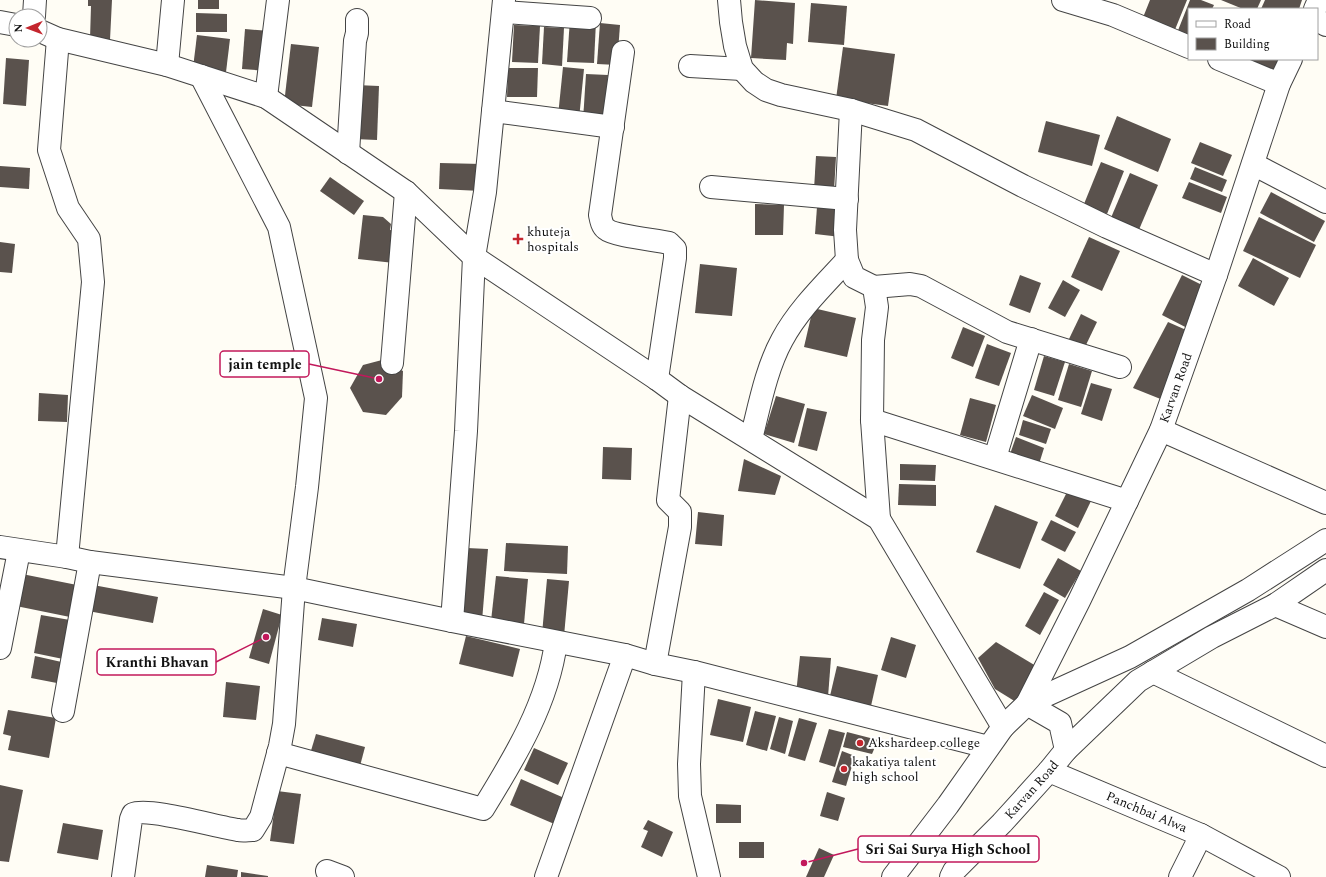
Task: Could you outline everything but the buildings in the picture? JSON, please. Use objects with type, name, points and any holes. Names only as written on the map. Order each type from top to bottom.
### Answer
[{"type":"street","points":[[167,65],[173,0]]},
{"type":"street","points":[[266,97],[278,0]]},
{"type":"street","points":[[729,0],[735,46],[742,69],[754,82],[766,90],[781,95],[851,110],[916,130],[1023,186],[1107,227],[1216,275]]},
{"type":"street","points":[[1063,0],[1113,15],[1188,46]]},
{"type":"street","points":[[452,621],[466,431],[474,257],[485,192],[503,6],[590,18]]},
{"type":"street","points":[[348,153],[357,20]]},
{"type":"street","points":[[67,557],[93,282],[89,239],[68,208],[49,150],[49,35],[167,65],[266,97],[406,192],[474,257],[680,396],[879,519]]},
{"type":"street","points":[[623,52],[600,215],[602,224],[607,230],[620,234],[669,243],[675,249],[675,258],[657,380]]},
{"type":"street","points":[[1221,60],[1279,84]]},
{"type":"street","name":"Karvan Road","points":[[894,877],[948,805],[1003,727],[1027,704],[1079,601],[1161,430],[1216,275],[1279,84],[1291,60]]},
{"type":"street","points":[[690,66],[742,69]]},
{"type":"street","points":[[123,877],[133,814],[138,812],[159,814],[239,830],[254,830],[261,817],[284,724],[294,588],[316,398],[279,227],[201,76]]},
{"type":"street","points":[[851,110],[845,230],[847,260],[854,277],[874,286],[910,284],[921,286],[1007,332],[1120,368]]},
{"type":"street","points":[[493,111],[613,127]]},
{"type":"street","points":[[1253,164],[1326,202]]},
{"type":"street","points":[[711,187],[847,199]]},
{"type":"street","points":[[392,363],[406,192]]},
{"type":"street","points":[[751,439],[772,362],[782,340],[799,314],[847,260]]},
{"type":"street","points":[[874,286],[877,307],[873,340],[872,420],[879,519],[1003,727]]},
{"type":"street","points":[[995,458],[1031,339]]},
{"type":"street","points":[[655,664],[680,528],[680,512],[668,500],[680,396]]},
{"type":"street","points":[[872,420],[1127,501]]},
{"type":"street","points":[[1161,430],[1326,503]]},
{"type":"street","points":[[1027,704],[1130,657],[1248,590],[1326,540]]},
{"type":"street","points":[[0,648],[10,549],[67,557],[90,562],[294,588],[625,655],[655,664],[694,672],[988,747]]},
{"type":"street","points":[[64,711],[90,562]]},
{"type":"street","points":[[1066,750],[1138,681],[1212,637],[1275,605],[1326,570]]},
{"type":"street","points":[[1275,605],[1326,627]]},
{"type":"street","points":[[278,753],[483,809],[505,773],[526,733],[547,683],[554,658],[556,642]]},
{"type":"street","points":[[546,877],[625,655]]},
{"type":"street","points":[[694,672],[689,764],[690,796],[709,877]]},
{"type":"street","points":[[1153,672],[1324,750]]},
{"type":"street","name":"Karvan Road","points":[[951,877],[954,872],[1050,771],[1066,750],[1060,723],[1027,704]]},
{"type":"street","name":"Panchbai Alwa","points":[[1050,771],[1201,835],[1180,877]]},
{"type":"street","points":[[1201,835],[1279,877]]},
{"type":"place","name":"khuteja hospitals","points":[[518,239]]},
{"type":"place","name":"jain temple","points":[[379,379]]},
{"type":"place","name":"Kranthi Bhavan","points":[[266,637]]},
{"type":"place","name":"Akshardeep college","points":[[860,743]]},
{"type":"place","name":"kakatiya talent high school","points":[[844,769]]},
{"type":"place","name":"Sri Sai Surya High School","points":[[804,863]]}]
